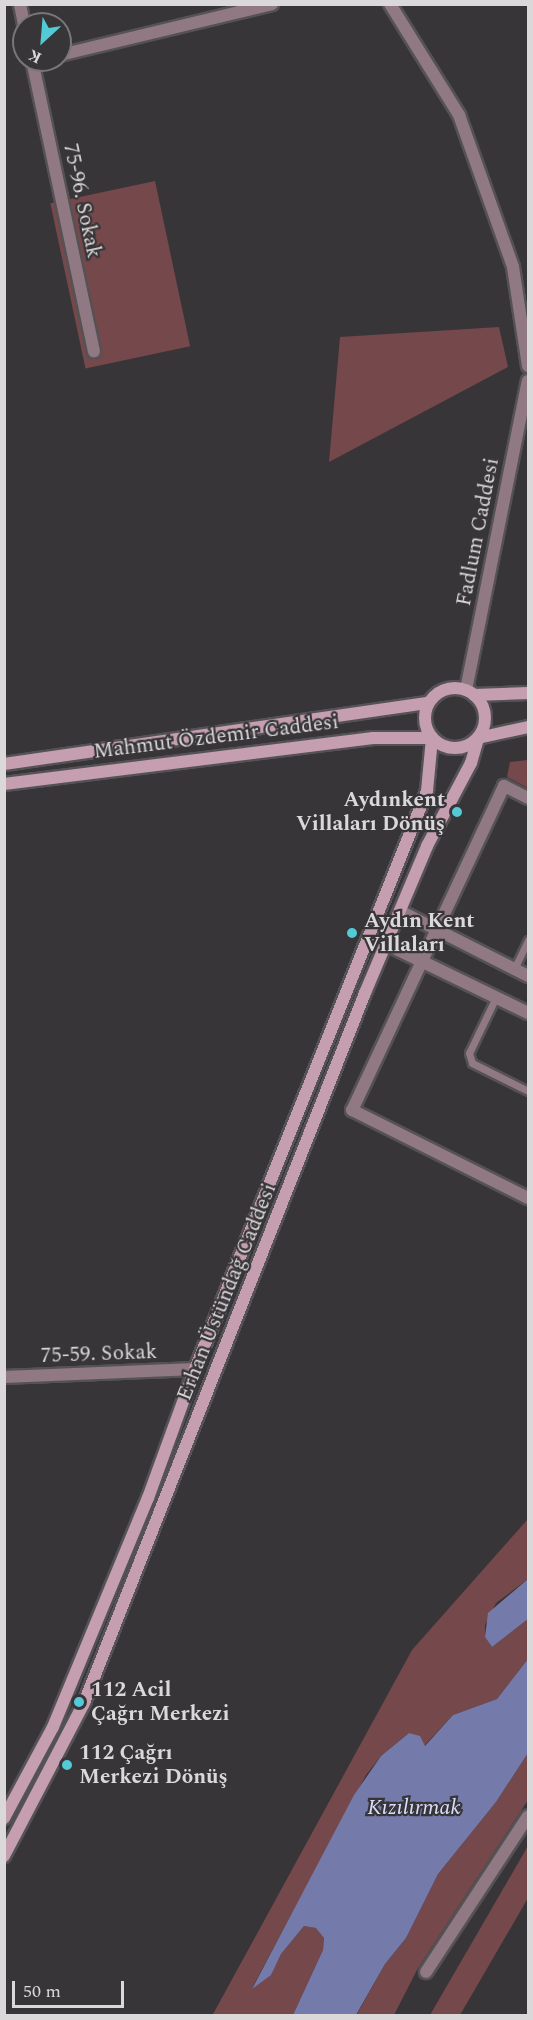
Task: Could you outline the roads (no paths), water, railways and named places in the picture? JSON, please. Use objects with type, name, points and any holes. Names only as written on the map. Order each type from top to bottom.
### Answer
[{"type":"street","points":[[72,52],[272,4]]},
{"type":"street","points":[[390,4],[459,115],[513,267],[528,366]]},
{"type":"street","name":"75-96. Sokak","points":[[37,72],[94,351]]},
{"type":"street","name":"Fadlum Caddesi","points":[[470,693],[528,381]]},
{"type":"street","points":[[528,693],[470,693],[445,690],[429,703],[425,723],[432,738],[453,748],[478,738],[528,727]]},
{"type":"street","points":[[470,693],[484,711],[478,738]]},
{"type":"street","name":"Mahmut Özdemir Caddesi","points":[[4,764],[429,703]]},
{"type":"street","name":"Mahmut Özdemir Caddesi","points":[[4,784],[373,738],[432,738]]},
{"type":"street","name":"Erhan Üstündağ Caddesi","points":[[4,1818],[53,1727],[85,1654],[195,1369],[427,791],[432,738]]},
{"type":"street","name":"Erhan Üstündağ Caddesi","points":[[4,1856],[84,1703],[386,945],[444,810],[471,763],[478,738]]},
{"type":"street","points":[[528,798],[504,786],[352,1110],[528,1198]]},
{"type":"street","points":[[400,911],[528,976]]},
{"type":"street","points":[[386,945],[528,1013]]},
{"type":"street","name":"75-59. Sokak","points":[[4,1377],[195,1369]]},
{"type":"street","points":[[426,1972],[528,1816]]},
{"type":"lane","points":[[514,969],[528,940]]},
{"type":"lane","points":[[495,997],[469,1053],[472,1063],[528,1091]]},
{"type":"water","points":[[528,1579],[528,1619],[492,1647],[485,1637],[488,1613]]},
{"type":"water","name":"Kızılırmak","points":[[528,1659],[528,1753],[496,1802],[438,1874],[406,1938],[385,1964],[356,2015],[293,2015],[323,1950],[324,1938],[316,1928],[304,1926],[281,1954],[271,1975],[252,1989],[354,1795],[381,1756],[409,1733],[420,1736],[425,1746],[453,1715],[497,1699]]},
{"type":"place","name":"Aydınkent Villaları Dönüş","points":[[457,812]]},
{"type":"place","name":"Aydın Kent Villaları","points":[[352,933]]},
{"type":"place","name":"112 Acil Çağrı Merkezi","points":[[79,1702]]},
{"type":"place","name":"112 Çağrı Merkezi Dönüş","points":[[67,1765]]}]
